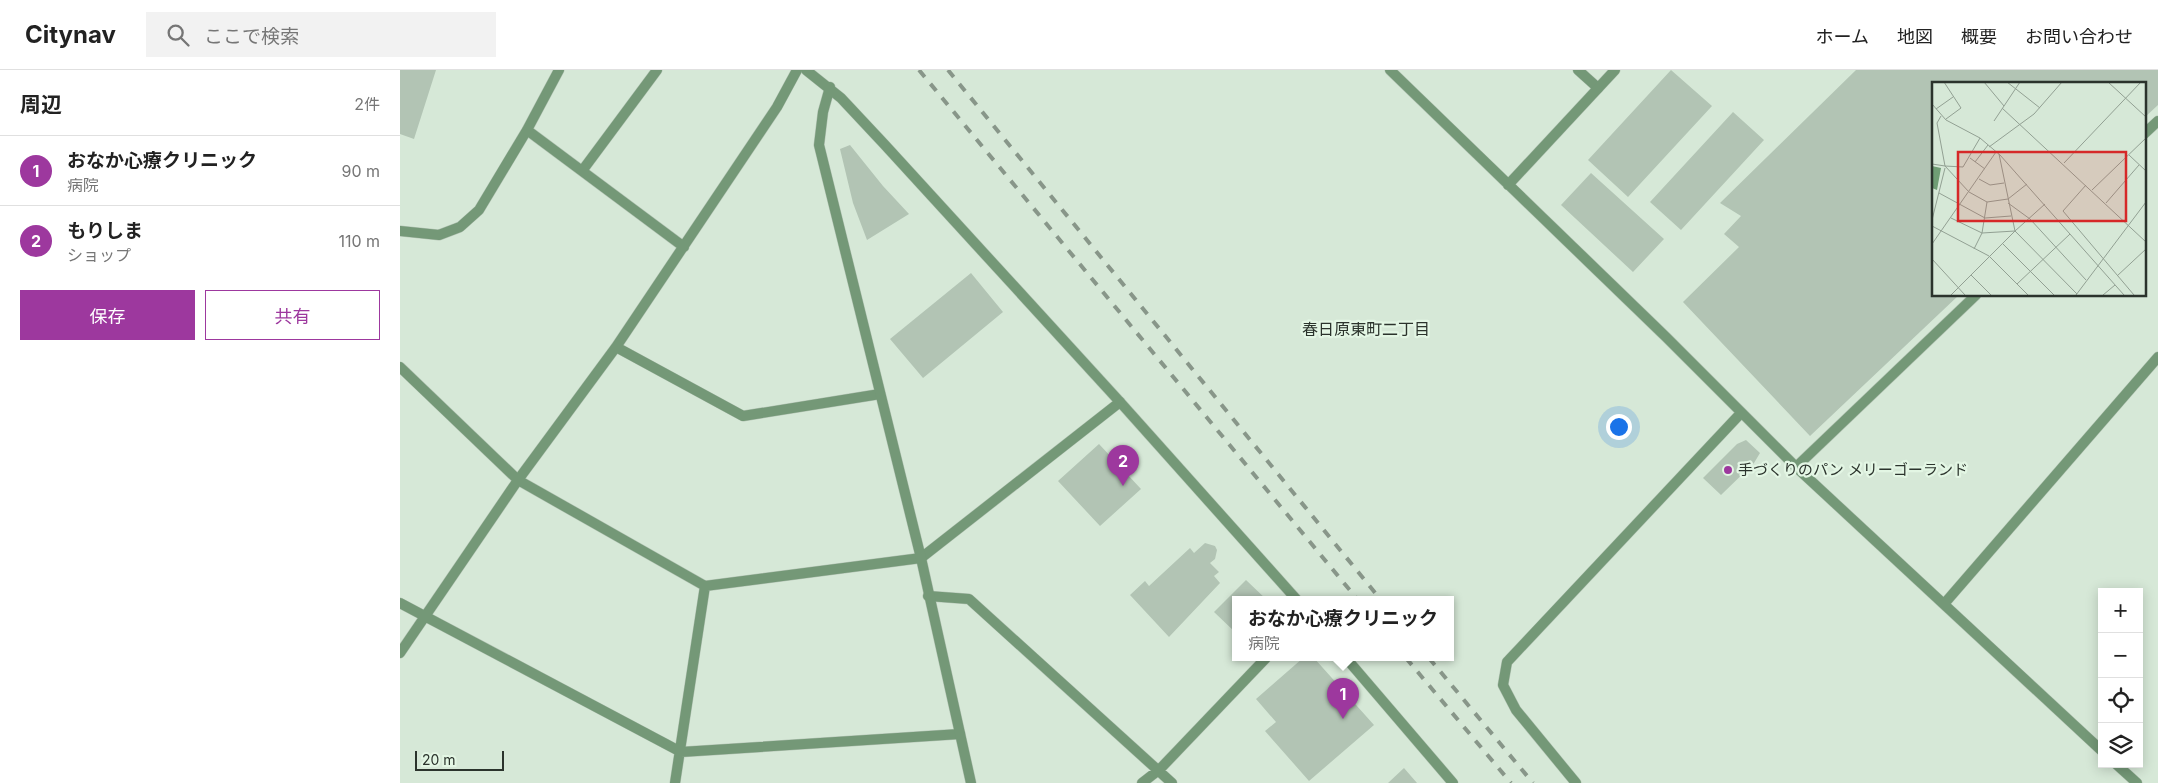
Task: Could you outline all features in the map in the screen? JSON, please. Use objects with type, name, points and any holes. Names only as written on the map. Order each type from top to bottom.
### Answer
[{"type":"street","points":[[400,231],[439,235],[460,227],[480,210],[527,130],[558,70]]},
{"type":"street","points":[[582,171],[657,70]]},
{"type":"street","points":[[400,653],[518,480],[616,347],[684,248],[778,107],[797,70]]},
{"type":"street","points":[[806,70],[830,87],[1120,402],[1292,596]]},
{"type":"street","points":[[1390,70],[1796,467],[2098,747]]},
{"type":"street","points":[[1578,70],[1598,88]]},
{"type":"street","points":[[1508,185],[1614,70]]},
{"type":"street","points":[[830,87],[823,112],[819,145],[921,558],[971,783]]},
{"type":"street","points":[[2146,132],[2158,121]]},
{"type":"street","points":[[527,130],[684,248]]},
{"type":"street","points":[[1796,467],[1975,296]]},
{"type":"street","points":[[616,347],[743,416],[880,394]]},
{"type":"street","points":[[1944,604],[2158,357]]},
{"type":"street","points":[[400,367],[518,480],[705,586],[921,558],[1120,402]]},
{"type":"street","points":[[1576,783],[1516,710],[1503,685],[1507,662],[1741,412]]},
{"type":"street","points":[[675,783],[682,752],[705,586]]},
{"type":"street","points":[[928,596],[969,599],[1160,769],[1172,783]]},
{"type":"street","points":[[400,604],[682,752],[960,734]]},
{"type":"street","points":[[1142,783],[1160,769],[1263,661]]},
{"type":"street","points":[[1349,661],[1453,783]]},
{"type":"street","points":[[2120,768],[2136,783]]},
{"type":"building","points":[[400,70],[436,70],[414,139],[400,134]]},
{"type":"building","points":[[1671,70],[1712,106],[1628,197],[1588,160]]},
{"type":"building","points":[[1856,70],[2158,70],[2158,105],[2146,116],[2146,82],[1932,82],[1932,296],[1958,296],[1810,436],[1683,302],[1739,247],[1724,234],[1741,216],[1720,203]]},
{"type":"building","points":[[1733,112],[1764,140],[1681,230],[1650,202]]},
{"type":"building","points":[[850,145],[883,186],[909,214],[867,240],[853,203],[840,149]]},
{"type":"building","points":[[1591,173],[1664,239],[1633,272],[1561,205]]},
{"type":"building","points":[[971,273],[1003,312],[923,378],[890,339]]},
{"type":"building","name":"手づくりのパン メリーゴーランド","points":[[1746,440],[1760,453],[1754,463],[1721,495],[1703,478],[1737,444]]},
{"type":"building","points":[[1099,444],[1141,489],[1100,526],[1058,481]]},
{"type":"building","points":[[1205,543],[1215,546],[1217,550],[1215,559],[1210,563],[1219,572],[1214,576],[1220,583],[1169,637],[1130,595],[1145,581],[1149,586],[1190,548],[1194,553]]},
{"type":"building","points":[[1246,580],[1263,596],[1232,596],[1232,629],[1214,612]]},
{"type":"building","points":[[1300,661],[1317,661],[1374,725],[1309,781],[1265,731],[1276,722],[1256,699]]},
{"type":"building","points":[[1404,768],[1417,783],[1388,783]]},
{"type":"railway","points":[[919,70],[1355,596]]},
{"type":"railway","points":[[948,70],[1378,596]]},
{"type":"railway","points":[[1409,661],[1511,783]]},
{"type":"railway","points":[[1431,661],[1533,783]]},
{"type":"place","name":"手づくりのパン メリーゴーランド","points":[[1728,470]]},
{"type":"place","name":"もりしま","points":[[1123,486]]},
{"type":"place","name":"おなか心療クリニック","points":[[1343,719]]},
{"type":"district","name":"春日原東町二丁目","points":[[1366,329]]}]
